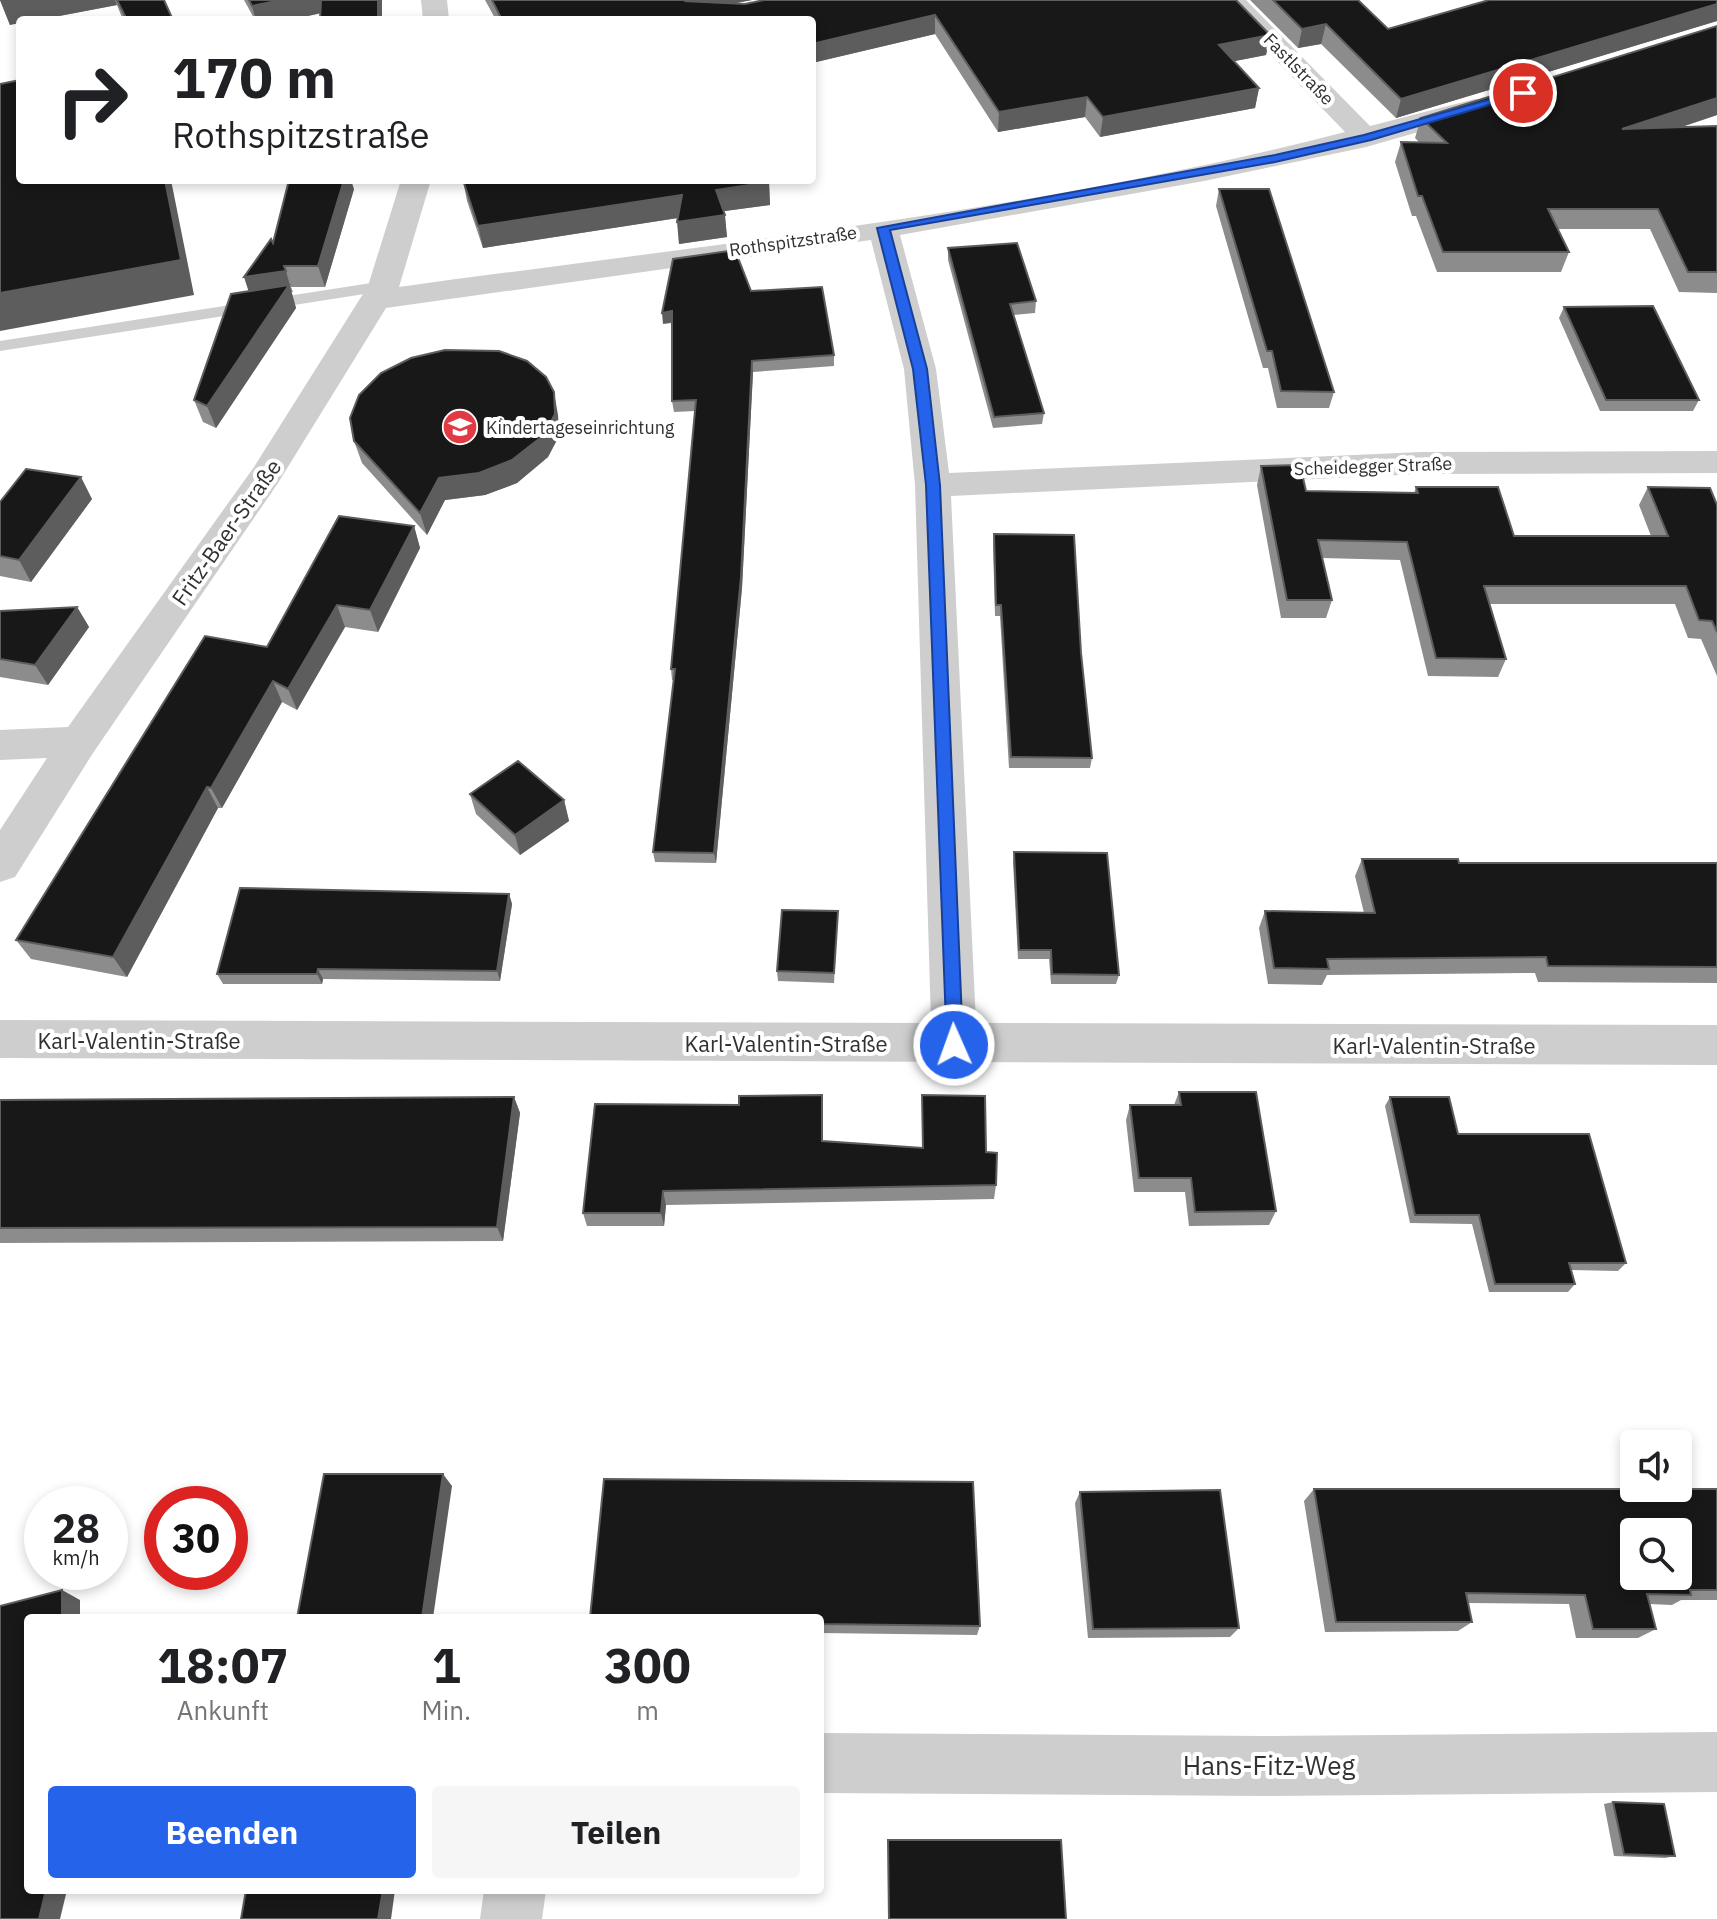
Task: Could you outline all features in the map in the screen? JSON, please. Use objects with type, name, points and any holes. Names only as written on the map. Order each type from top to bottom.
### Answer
[{"type":"street","name":"Fastlstraße","points":[[1231,0],[1366,138]]},
{"type":"street","name":"Rothspitzstraße","points":[[380,293],[883,228],[1125,187],[1366,138],[1509,97]]},
{"type":"street","name":"Fritz-Baer-Straße","points":[[0,865],[79,742],[266,475],[380,293],[415,184]]},
{"type":"street","points":[[883,228],[920,369],[933,485],[954,1045]]},
{"type":"street","name":"Scheidegger Straße","points":[[933,485],[1421,463],[1717,462]]},
{"type":"street","points":[[0,745],[79,742]]},
{"type":"street","name":"Karl-Valentin-Straße","points":[[0,1039],[954,1045],[1717,1045]]},
{"type":"street","name":"Hans-Fitz-Weg","points":[[824,1763],[1265,1766],[1717,1762]]},
{"type":"street","points":[[511,1919],[514,1894]]},
{"type":"lane","points":[[0,346],[380,293]]},
{"type":"lane","points":[[0,364],[108,341],[380,293]]},
{"type":"building","points":[[117,0],[164,0],[171,16],[125,16]]},
{"type":"building","points":[[249,0],[281,0],[252,6]]},
{"type":"building","points":[[321,0],[378,0],[378,16],[320,16]]},
{"type":"building","points":[[492,0],[687,0],[745,4],[764,0],[1236,0],[1270,35],[1219,45],[1259,88],[1103,117],[1087,97],[999,112],[935,15],[816,43],[816,16],[500,16]]},
{"type":"building","points":[[1273,0],[1358,0],[1388,29],[1489,0],[1717,0],[1717,4],[1401,99],[1326,24],[1302,29]]},
{"type":"building","points":[[1717,26],[1717,98],[1622,129],[1717,126],[1717,272],[1688,272],[1658,209],[1548,209],[1569,252],[1443,252],[1422,196],[1418,196],[1401,142],[1447,143],[1421,118]]},
{"type":"building","points":[[16,81],[16,184],[166,184],[181,260],[0,293],[0,84]]},
{"type":"building","points":[[288,184],[343,184],[318,266],[284,266],[286,271],[244,277],[271,239],[273,243]]},
{"type":"building","points":[[464,184],[756,184],[716,190],[725,215],[677,222],[682,195],[478,226]]},
{"type":"building","points":[[1219,189],[1269,189],[1334,392],[1281,391],[1272,351],[1267,351]]},
{"type":"building","points":[[1017,243],[1036,301],[1010,304],[1044,413],[994,417],[948,248]]},
{"type":"building","points":[[735,250],[751,291],[822,287],[834,355],[752,361],[741,577],[714,853],[653,852],[675,669],[671,669],[696,400],[672,401],[672,311],[662,313],[673,259]]},
{"type":"building","points":[[289,285],[207,406],[194,400],[231,294]]},
{"type":"building","points":[[1653,306],[1699,400],[1606,400],[1564,307]]},
{"type":"building","name":"Kindertageseinrichtung","points":[[445,350],[499,351],[527,361],[546,377],[554,392],[555,414],[544,435],[512,460],[479,473],[439,478],[420,513],[354,441],[350,418],[359,395],[381,373],[411,358]]},
{"type":"building","points":[[1300,465],[1306,491],[1418,493],[1416,487],[1498,487],[1514,536],[1668,536],[1648,487],[1710,488],[1717,505],[1717,632],[1712,621],[1699,620],[1686,586],[1484,586],[1506,659],[1436,658],[1407,542],[1318,540],[1332,600],[1287,600],[1261,466]]},
{"type":"building","points":[[26,469],[81,477],[19,560],[0,556],[0,502]]},
{"type":"building","points":[[339,516],[414,526],[370,610],[337,605],[288,689],[273,681],[211,788],[207,787],[113,957],[16,940],[205,636],[267,647]]},
{"type":"building","points":[[994,534],[1074,535],[1081,653],[1092,758],[1011,757],[1001,605],[996,605]]},
{"type":"building","points":[[77,607],[35,665],[0,659],[0,611]]},
{"type":"building","points":[[518,761],[564,800],[515,835],[470,794]]},
{"type":"building","points":[[1014,852],[1107,853],[1119,975],[1052,974],[1051,950],[1019,950]]},
{"type":"building","points":[[1362,859],[1458,859],[1459,863],[1717,863],[1717,967],[1548,966],[1546,957],[1327,959],[1329,969],[1274,968],[1265,911],[1375,913]]},
{"type":"building","points":[[240,888],[509,894],[497,971],[318,969],[317,974],[217,974]]},
{"type":"building","points":[[782,910],[838,911],[834,973],[777,971]]},
{"type":"building","points":[[1179,1092],[1256,1092],[1276,1211],[1195,1212],[1191,1178],[1139,1178],[1130,1105],[1181,1105]]},
{"type":"building","points":[[822,1095],[822,1141],[923,1148],[922,1095],[985,1096],[986,1152],[997,1153],[996,1185],[663,1191],[661,1213],[583,1213],[595,1104],[739,1105],[739,1096]]},
{"type":"building","points":[[514,1097],[497,1227],[0,1228],[0,1100]]},
{"type":"building","points":[[1390,1097],[1449,1097],[1458,1134],[1589,1134],[1626,1263],[1569,1263],[1575,1284],[1495,1284],[1479,1215],[1415,1215]]},
{"type":"building","points":[[324,1474],[443,1474],[423,1614],[298,1614]]},
{"type":"building","points":[[604,1479],[973,1482],[980,1626],[824,1624],[824,1614],[590,1614]]},
{"type":"building","points":[[1314,1489],[1620,1489],[1620,1502],[1692,1502],[1692,1489],[1717,1489],[1717,1590],[1692,1590],[1692,1518],[1620,1518],[1620,1590],[1690,1590],[1691,1595],[1647,1594],[1656,1629],[1593,1629],[1585,1595],[1466,1593],[1472,1622],[1336,1622]]},
{"type":"building","points":[[1220,1490],[1239,1628],[1093,1629],[1080,1492]]},
{"type":"building","points":[[62,1590],[62,1614],[24,1614],[24,1894],[45,1894],[39,1919],[0,1919],[0,1606]]},
{"type":"building","points":[[1613,1802],[1664,1804],[1675,1856],[1624,1854]]},
{"type":"building","points":[[888,1840],[1061,1840],[1066,1919],[889,1919]]},
{"type":"building","points":[[245,1894],[382,1894],[378,1919],[241,1919]]},
{"type":"place","name":"Kindertageseinrichtung","points":[[460,427]]},
{"type":"route","points":[[954,1045],[933,485],[920,369],[883,228],[1275,158],[1366,138],[1523,93]]}]
